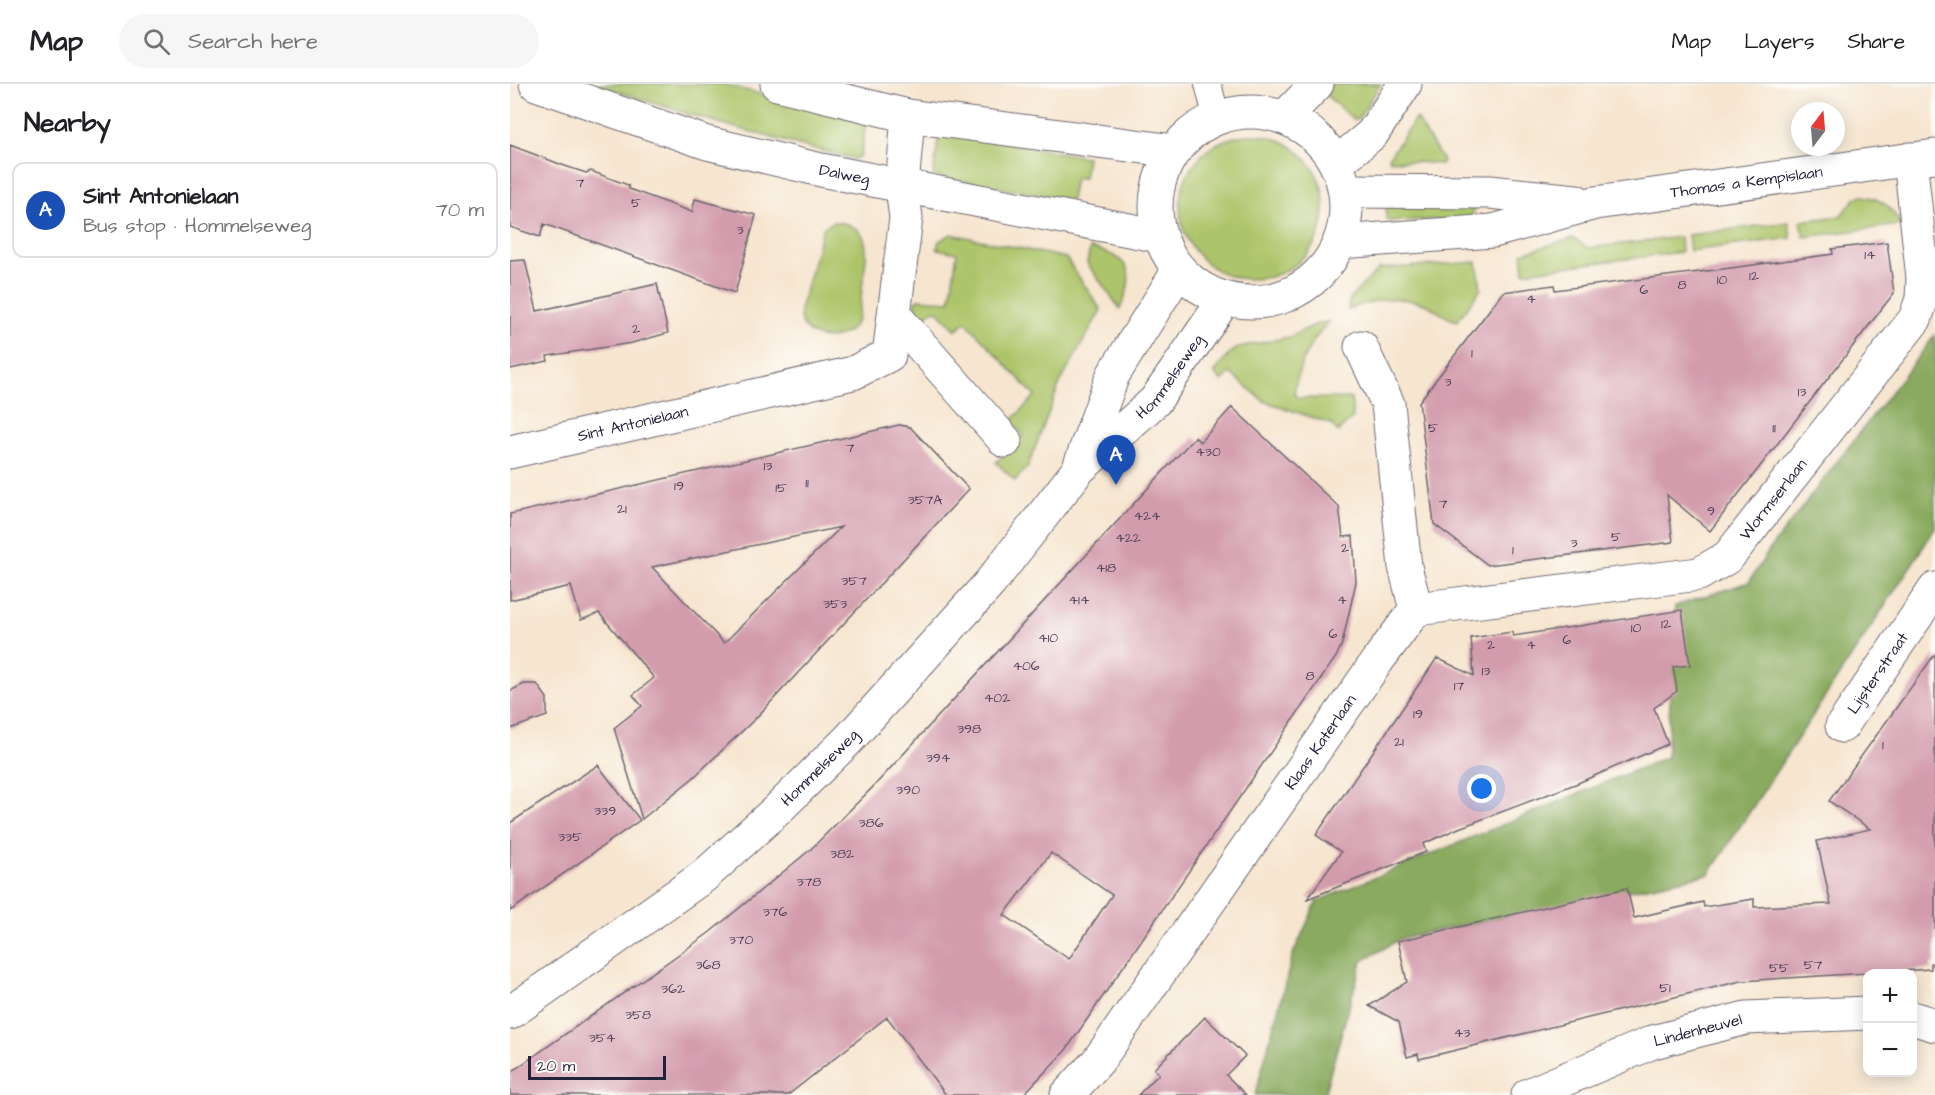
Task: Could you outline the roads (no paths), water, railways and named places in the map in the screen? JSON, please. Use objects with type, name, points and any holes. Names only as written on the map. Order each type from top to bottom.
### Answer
[{"type":"street","name":"Dalweg","points":[[536,84],[707,142],[821,170],[1160,236]]},
{"type":"street","points":[[777,84],[908,116],[1174,151]]},
{"type":"street","points":[[1284,118],[1317,84]]},
{"type":"street","points":[[1341,177],[1406,84]]},
{"type":"street","points":[[1262,112],[1284,118],[1315,136],[1341,177],[1346,217],[1340,242],[1329,263],[1313,279],[1294,292],[1272,300],[1248,303],[1225,299],[1200,287],[1179,270],[1160,236],[1156,214],[1157,192],[1163,171],[1174,151],[1200,127],[1217,119],[1239,113],[1262,112]]},
{"type":"street","name":"Sint Antonielaan","points":[[510,452],[854,373],[889,355],[896,317],[906,218],[903,187],[908,116]]},
{"type":"street","name":"Thomas a Kempislaan","points":[[1340,242],[1493,231],[1595,203],[1923,158]]},
{"type":"street","name":"Wormserlaan","points":[[1416,609],[1699,574],[1728,557],[1915,319],[1923,298],[1923,158]]},
{"type":"street","name":"Thomas a Kempislaan","points":[[1341,177],[1595,203]]},
{"type":"street","name":"Hommelseweg","points":[[1079,469],[1113,375],[1179,270]]},
{"type":"street","name":"Hommelseweg","points":[[510,1012],[704,876],[777,810],[849,739],[990,583],[1079,469],[1155,401],[1225,299]]},
{"type":"street","points":[[896,317],[1005,441]]},
{"type":"street","points":[[1361,347],[1388,404],[1405,567],[1416,609]]},
{"type":"street","name":"Lijsterstraat","points":[[1842,726],[1935,589]]},
{"type":"street","name":"Klaas Katerlaan","points":[[1067,1095],[1098,1061],[1416,609]]},
{"type":"street","name":"Lindenheuvel","points":[[1537,1093],[1653,1042],[1746,1018],[1863,1013]]},
{"type":"street","points":[[1917,1020],[1935,1025]]},
{"type":"lane","points":[[1208,84],[1217,119]]},
{"type":"place","name":"Sint Antonielaan","points":[[1116,485]]}]
